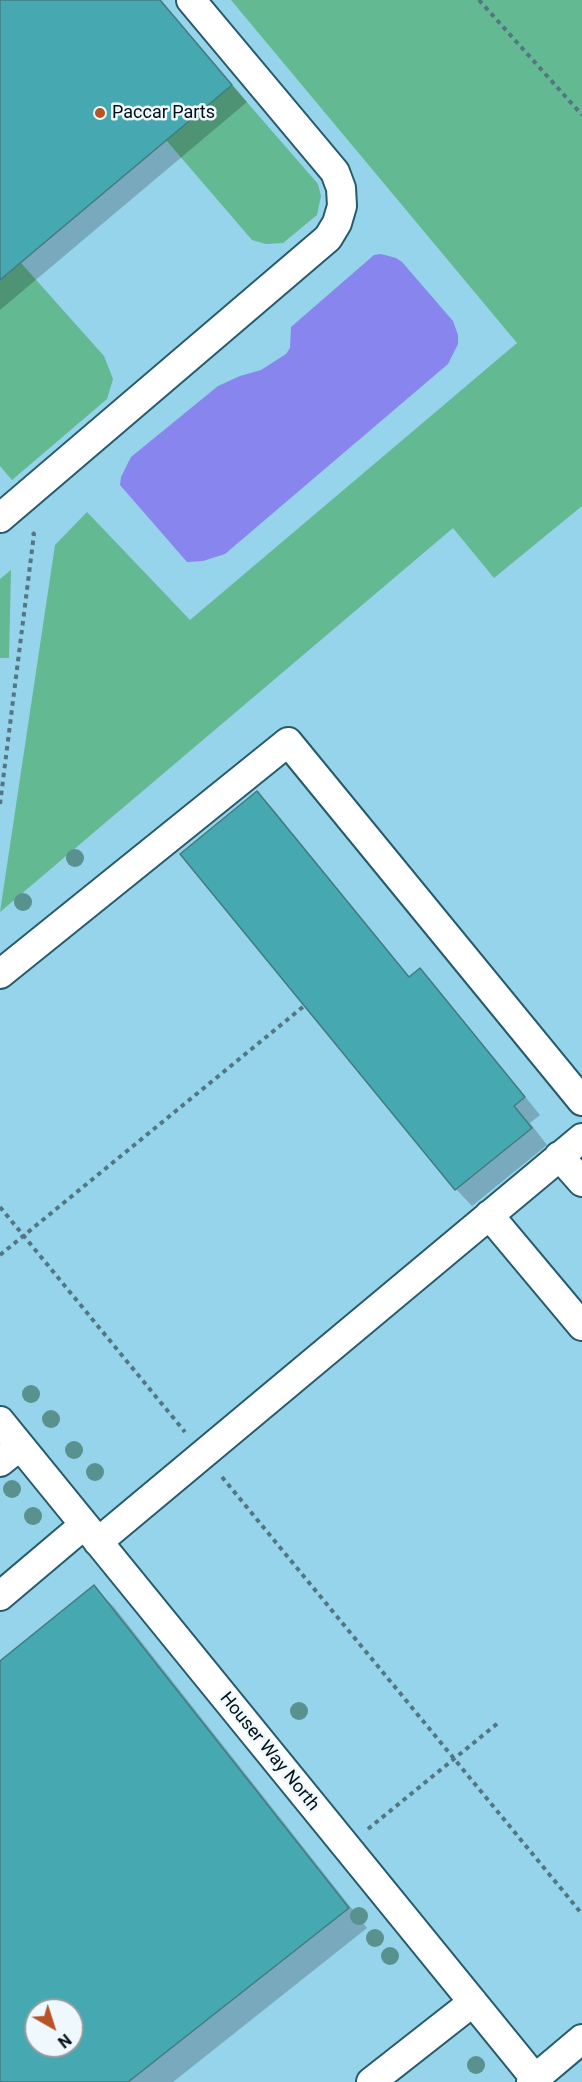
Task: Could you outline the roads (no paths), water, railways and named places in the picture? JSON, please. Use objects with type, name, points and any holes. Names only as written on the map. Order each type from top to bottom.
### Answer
[{"type":"lane","points":[[6,514],[328,238],[338,223],[342,206],[341,188],[335,172],[191,0]]},
{"type":"lane","points":[[0,974],[288,742],[582,1101]]},
{"type":"lane","points":[[0,1596],[203,1454],[582,1138]]},
{"type":"lane","points":[[559,1156],[582,1182]]},
{"type":"lane","points":[[489,1215],[582,1326]]},
{"type":"lane","name":"Houser Way North","points":[[0,1422],[10,1454],[91,1534],[535,2081]]},
{"type":"lane","points":[[370,2082],[473,2002]]},
{"type":"lane","points":[[535,2081],[582,2039]]},
{"type":"place","name":"Paccar Parts","points":[[100,113]]}]
